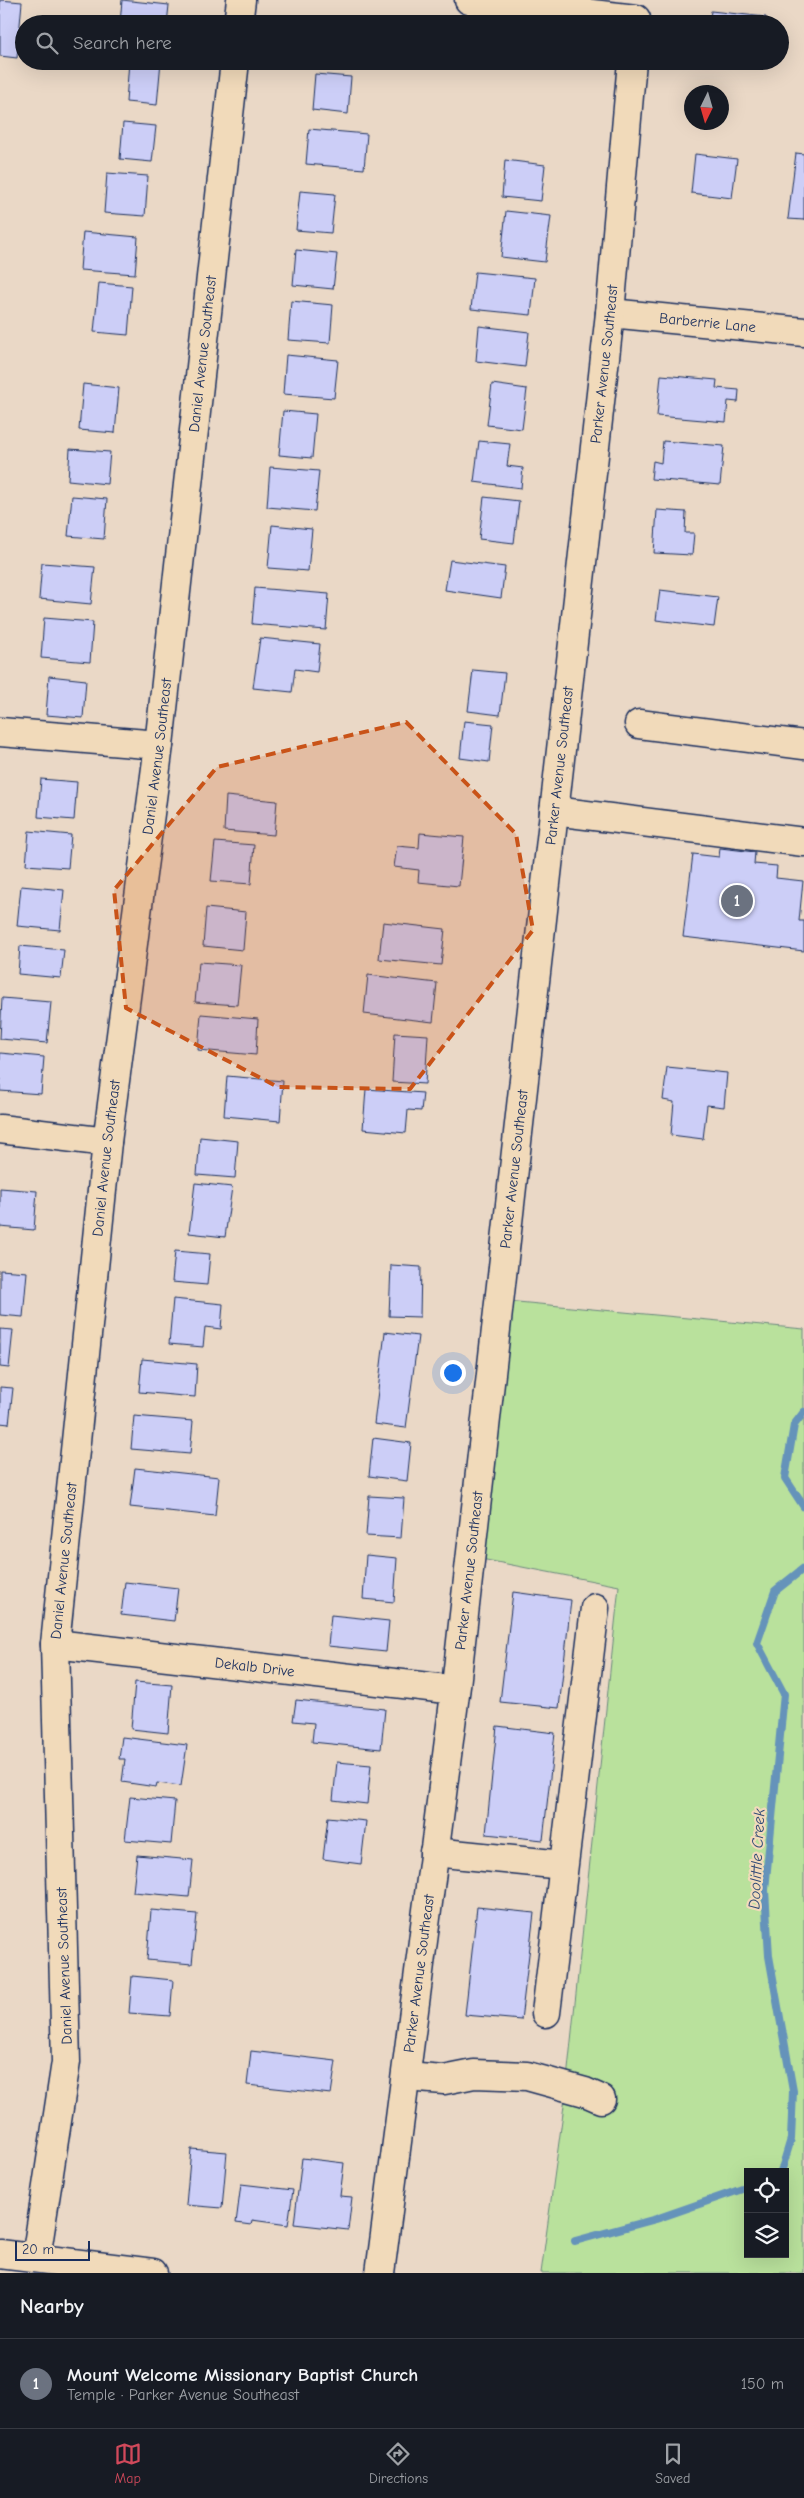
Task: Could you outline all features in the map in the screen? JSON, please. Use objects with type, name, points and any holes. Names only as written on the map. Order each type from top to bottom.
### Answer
[{"type":"street","points":[[239,15],[241,0]]},
{"type":"street","points":[[468,0],[636,14]]},
{"type":"street","name":"Daniel Avenue Southeast","points":[[36,2258],[66,2062],[55,1644],[108,1142],[159,745],[234,70]]},
{"type":"street","name":"Parker Avenue Southeast","points":[[380,2273],[455,1690],[610,313],[631,70]]},
{"type":"street","name":"Barberrie Lane","points":[[610,313],[804,332]]},
{"type":"street","points":[[639,724],[804,745]]},
{"type":"street","points":[[0,732],[159,745]]},
{"type":"street","points":[[554,811],[804,842]]},
{"type":"street","points":[[0,1129],[108,1142]]},
{"type":"street","points":[[546,2013],[595,1608]]},
{"type":"street","name":"Dekalb Drive","points":[[55,1644],[455,1690]]},
{"type":"street","points":[[434,1852],[563,1865]]},
{"type":"street","points":[[406,2077],[444,2080],[474,2074],[527,2076],[585,2092],[601,2099]]},
{"type":"street","points":[[0,2254],[153,2273]]},
{"type":"highlighted area","points":[[406,722],[516,834],[533,930],[410,1089],[278,1087],[126,1008],[114,890],[217,767]]},
{"type":"green space","points":[[507,1301],[804,1329],[804,2273],[541,2273],[565,2098],[619,1586],[471,1557]]},
{"type":"building","points":[[0,0],[22,2],[21,15],[15,15],[15,58],[0,56]]},
{"type":"building","points":[[122,0],[169,5],[168,15],[121,15]]},
{"type":"building","points":[[711,11],[748,15],[710,15]]},
{"type":"building","points":[[128,70],[160,70],[157,105],[126,102]]},
{"type":"building","points":[[315,74],[351,77],[348,114],[312,110]]},
{"type":"building","points":[[123,123],[156,126],[152,162],[120,159]]},
{"type":"building","points":[[309,129],[367,134],[364,169],[306,164]]},
{"type":"building","points":[[796,153],[804,154],[804,220],[788,219]]},
{"type":"building","points":[[695,154],[737,159],[732,198],[691,193]]},
{"type":"building","points":[[505,160],[545,165],[541,201],[502,197]]},
{"type":"building","points":[[107,173],[148,176],[145,216],[104,213]]},
{"type":"building","points":[[300,191],[335,194],[331,233],[296,230]]},
{"type":"building","points":[[506,211],[551,216],[545,262],[501,257]]},
{"type":"building","points":[[83,232],[138,237],[135,274],[80,270]]},
{"type":"building","points":[[296,250],[337,254],[333,289],[293,285]]},
{"type":"building","points":[[475,272],[535,278],[531,315],[471,309]]},
{"type":"building","points":[[99,283],[132,286],[128,335],[94,332]]},
{"type":"building","points":[[291,301],[333,305],[330,343],[288,340]]},
{"type":"building","points":[[479,326],[529,332],[525,367],[476,361]]},
{"type":"building","points":[[286,355],[338,360],[334,398],[283,394]]},
{"type":"building","points":[[661,375],[717,380],[716,388],[739,390],[738,402],[728,401],[726,422],[657,416]]},
{"type":"building","points":[[83,384],[119,388],[115,433],[79,430]]},
{"type":"building","points":[[492,384],[527,389],[522,429],[487,425]]},
{"type":"building","points":[[283,411],[316,414],[312,458],[279,455]]},
{"type":"building","points":[[479,441],[510,444],[507,466],[523,468],[521,488],[474,482]]},
{"type":"building","points":[[663,441],[724,446],[720,485],[651,479],[653,461],[661,463]]},
{"type":"building","points":[[70,449],[110,452],[107,484],[68,480]]},
{"type":"building","points":[[270,467],[319,471],[315,511],[267,507]]},
{"type":"building","points":[[72,496],[107,499],[104,539],[68,536]]},
{"type":"building","points":[[484,497],[519,501],[514,543],[479,539]]},
{"type":"building","points":[[657,510],[686,512],[685,533],[694,533],[692,555],[654,553]]},
{"type":"building","points":[[272,525],[312,529],[308,571],[268,568]]},
{"type":"building","points":[[450,560],[505,567],[501,598],[445,590]]},
{"type":"building","points":[[42,563],[95,567],[91,604],[39,599]]},
{"type":"building","points":[[255,588],[329,594],[326,630],[252,624]]},
{"type":"building","points":[[660,590],[718,597],[714,627],[656,620]]},
{"type":"building","points":[[44,618],[93,622],[90,662],[41,658]]},
{"type":"building","points":[[260,638],[320,644],[317,672],[295,669],[292,692],[253,688]]},
{"type":"building","points":[[473,670],[505,673],[500,715],[468,711]]},
{"type":"building","points":[[49,676],[86,680],[83,718],[46,715]]},
{"type":"building","points":[[464,721],[493,724],[489,762],[460,758]]},
{"type":"building","points":[[41,779],[77,782],[74,820],[38,817]]},
{"type":"building","points":[[226,796],[277,801],[274,835],[224,831]]},
{"type":"building","points":[[29,831],[71,835],[68,868],[26,865]]},
{"type":"building","points":[[420,833],[464,837],[459,886],[418,882],[419,870],[394,867],[397,846],[419,848]]},
{"type":"building","points":[[215,842],[254,845],[251,884],[211,881]]},
{"type":"building","points":[[720,848],[755,852],[754,864],[777,866],[776,878],[803,881],[799,921],[804,921],[804,951],[683,937],[693,854],[719,857]]},
{"type":"building","points":[[21,886],[64,890],[60,930],[17,926]]},
{"type":"building","points":[[206,908],[246,912],[243,950],[203,946]]},
{"type":"building","points":[[383,922],[445,929],[441,965],[379,959]]},
{"type":"building","points":[[20,946],[64,950],[61,978],[18,974]]},
{"type":"building","points":[[199,962],[241,965],[237,1005],[195,1002]]},
{"type":"building","points":[[368,975],[437,983],[433,1022],[364,1014]]},
{"type":"building","points":[[2,998],[51,1002],[47,1043],[0,1039]]},
{"type":"building","points":[[201,1014],[258,1019],[256,1055],[198,1050]]},
{"type":"building","points":[[395,1033],[428,1035],[425,1084],[392,1082]]},
{"type":"building","points":[[0,1053],[44,1057],[41,1094],[0,1091]]},
{"type":"building","points":[[667,1067],[727,1073],[724,1107],[707,1105],[703,1139],[671,1135],[674,1102],[663,1100]]},
{"type":"building","points":[[227,1076],[283,1081],[280,1121],[224,1116]]},
{"type":"building","points":[[366,1089],[423,1093],[421,1111],[408,1110],[406,1133],[363,1129]]},
{"type":"building","points":[[200,1137],[238,1141],[235,1178],[197,1175]]},
{"type":"building","points":[[195,1183],[232,1187],[225,1237],[189,1233]]},
{"type":"building","points":[[0,1188],[37,1191],[34,1230],[0,1227]]},
{"type":"building","points":[[175,1251],[210,1254],[207,1285],[172,1282]]},
{"type":"building","points":[[391,1265],[421,1267],[420,1317],[389,1316]]},
{"type":"building","points":[[0,1270],[27,1272],[23,1317],[0,1315]]},
{"type":"building","points":[[173,1299],[223,1304],[221,1329],[205,1327],[203,1347],[169,1344]]},
{"type":"building","points":[[0,1329],[13,1330],[9,1368],[0,1367]]},
{"type":"building","points":[[385,1332],[418,1336],[406,1428],[374,1424]]},
{"type":"building","points":[[142,1359],[197,1364],[195,1397],[139,1392]]},
{"type":"building","points":[[0,1387],[13,1388],[9,1424],[0,1423]]},
{"type":"building","points":[[134,1416],[193,1421],[190,1454],[131,1449]]},
{"type":"building","points":[[373,1438],[411,1443],[407,1481],[369,1476]]},
{"type":"building","points":[[135,1468],[219,1477],[215,1516],[130,1507]]},
{"type":"building","points":[[369,1496],[404,1498],[401,1538],[366,1536]]},
{"type":"building","points":[[366,1555],[397,1558],[394,1602],[363,1599]]},
{"type":"building","points":[[125,1582],[178,1588],[174,1621],[121,1615]]},
{"type":"building","points":[[513,1592],[571,1600],[559,1708],[500,1702]]},
{"type":"building","points":[[331,1615],[389,1621],[386,1652],[328,1646]]},
{"type":"building","points":[[135,1682],[172,1685],[168,1733],[131,1729]]},
{"type":"building","points":[[296,1700],[385,1709],[381,1749],[312,1742],[314,1723],[293,1721]]},
{"type":"building","points":[[497,1726],[555,1733],[543,1840],[486,1834]]},
{"type":"building","points":[[122,1737],[187,1745],[181,1786],[157,1783],[156,1787],[122,1782],[125,1759],[119,1759]]},
{"type":"building","points":[[337,1762],[371,1765],[367,1804],[333,1800]]},
{"type":"building","points":[[130,1797],[175,1801],[171,1844],[125,1840]]},
{"type":"building","points":[[328,1817],[366,1821],[361,1864],[323,1859]]},
{"type":"building","points":[[137,1855],[193,1860],[189,1897],[133,1892]]},
{"type":"building","points":[[477,1907],[534,1913],[521,2020],[465,2015]]},
{"type":"building","points":[[151,1910],[197,1914],[192,1964],[147,1960]]},
{"type":"building","points":[[132,1976],[173,1980],[170,2016],[129,2013]]},
{"type":"building","points":[[251,2051],[336,2061],[331,2094],[247,2085]]},
{"type":"building","points":[[191,2149],[227,2152],[222,2208],[186,2205]]},
{"type":"building","points":[[302,2158],[344,2163],[340,2196],[352,2197],[348,2230],[294,2224]]},
{"type":"building","points":[[241,2184],[293,2190],[288,2225],[252,2220],[251,2225],[236,2223]]},
{"type":"waterway","name":"Doolittle Creek","points":[[804,1412],[794,1425],[785,1478],[804,1507]]},
{"type":"waterway","name":"Doolittle Creek","points":[[782,2168],[791,2139],[793,2091],[769,1956],[765,1890],[784,1694],[757,1643],[775,1591],[804,1568]]},
{"type":"waterway","name":"Doolittle Creek","points":[[575,2241],[656,2219],[744,2188]]},
{"type":"place","name":"Mount Welcome Missionary Baptist Church","points":[[737,901]]}]
